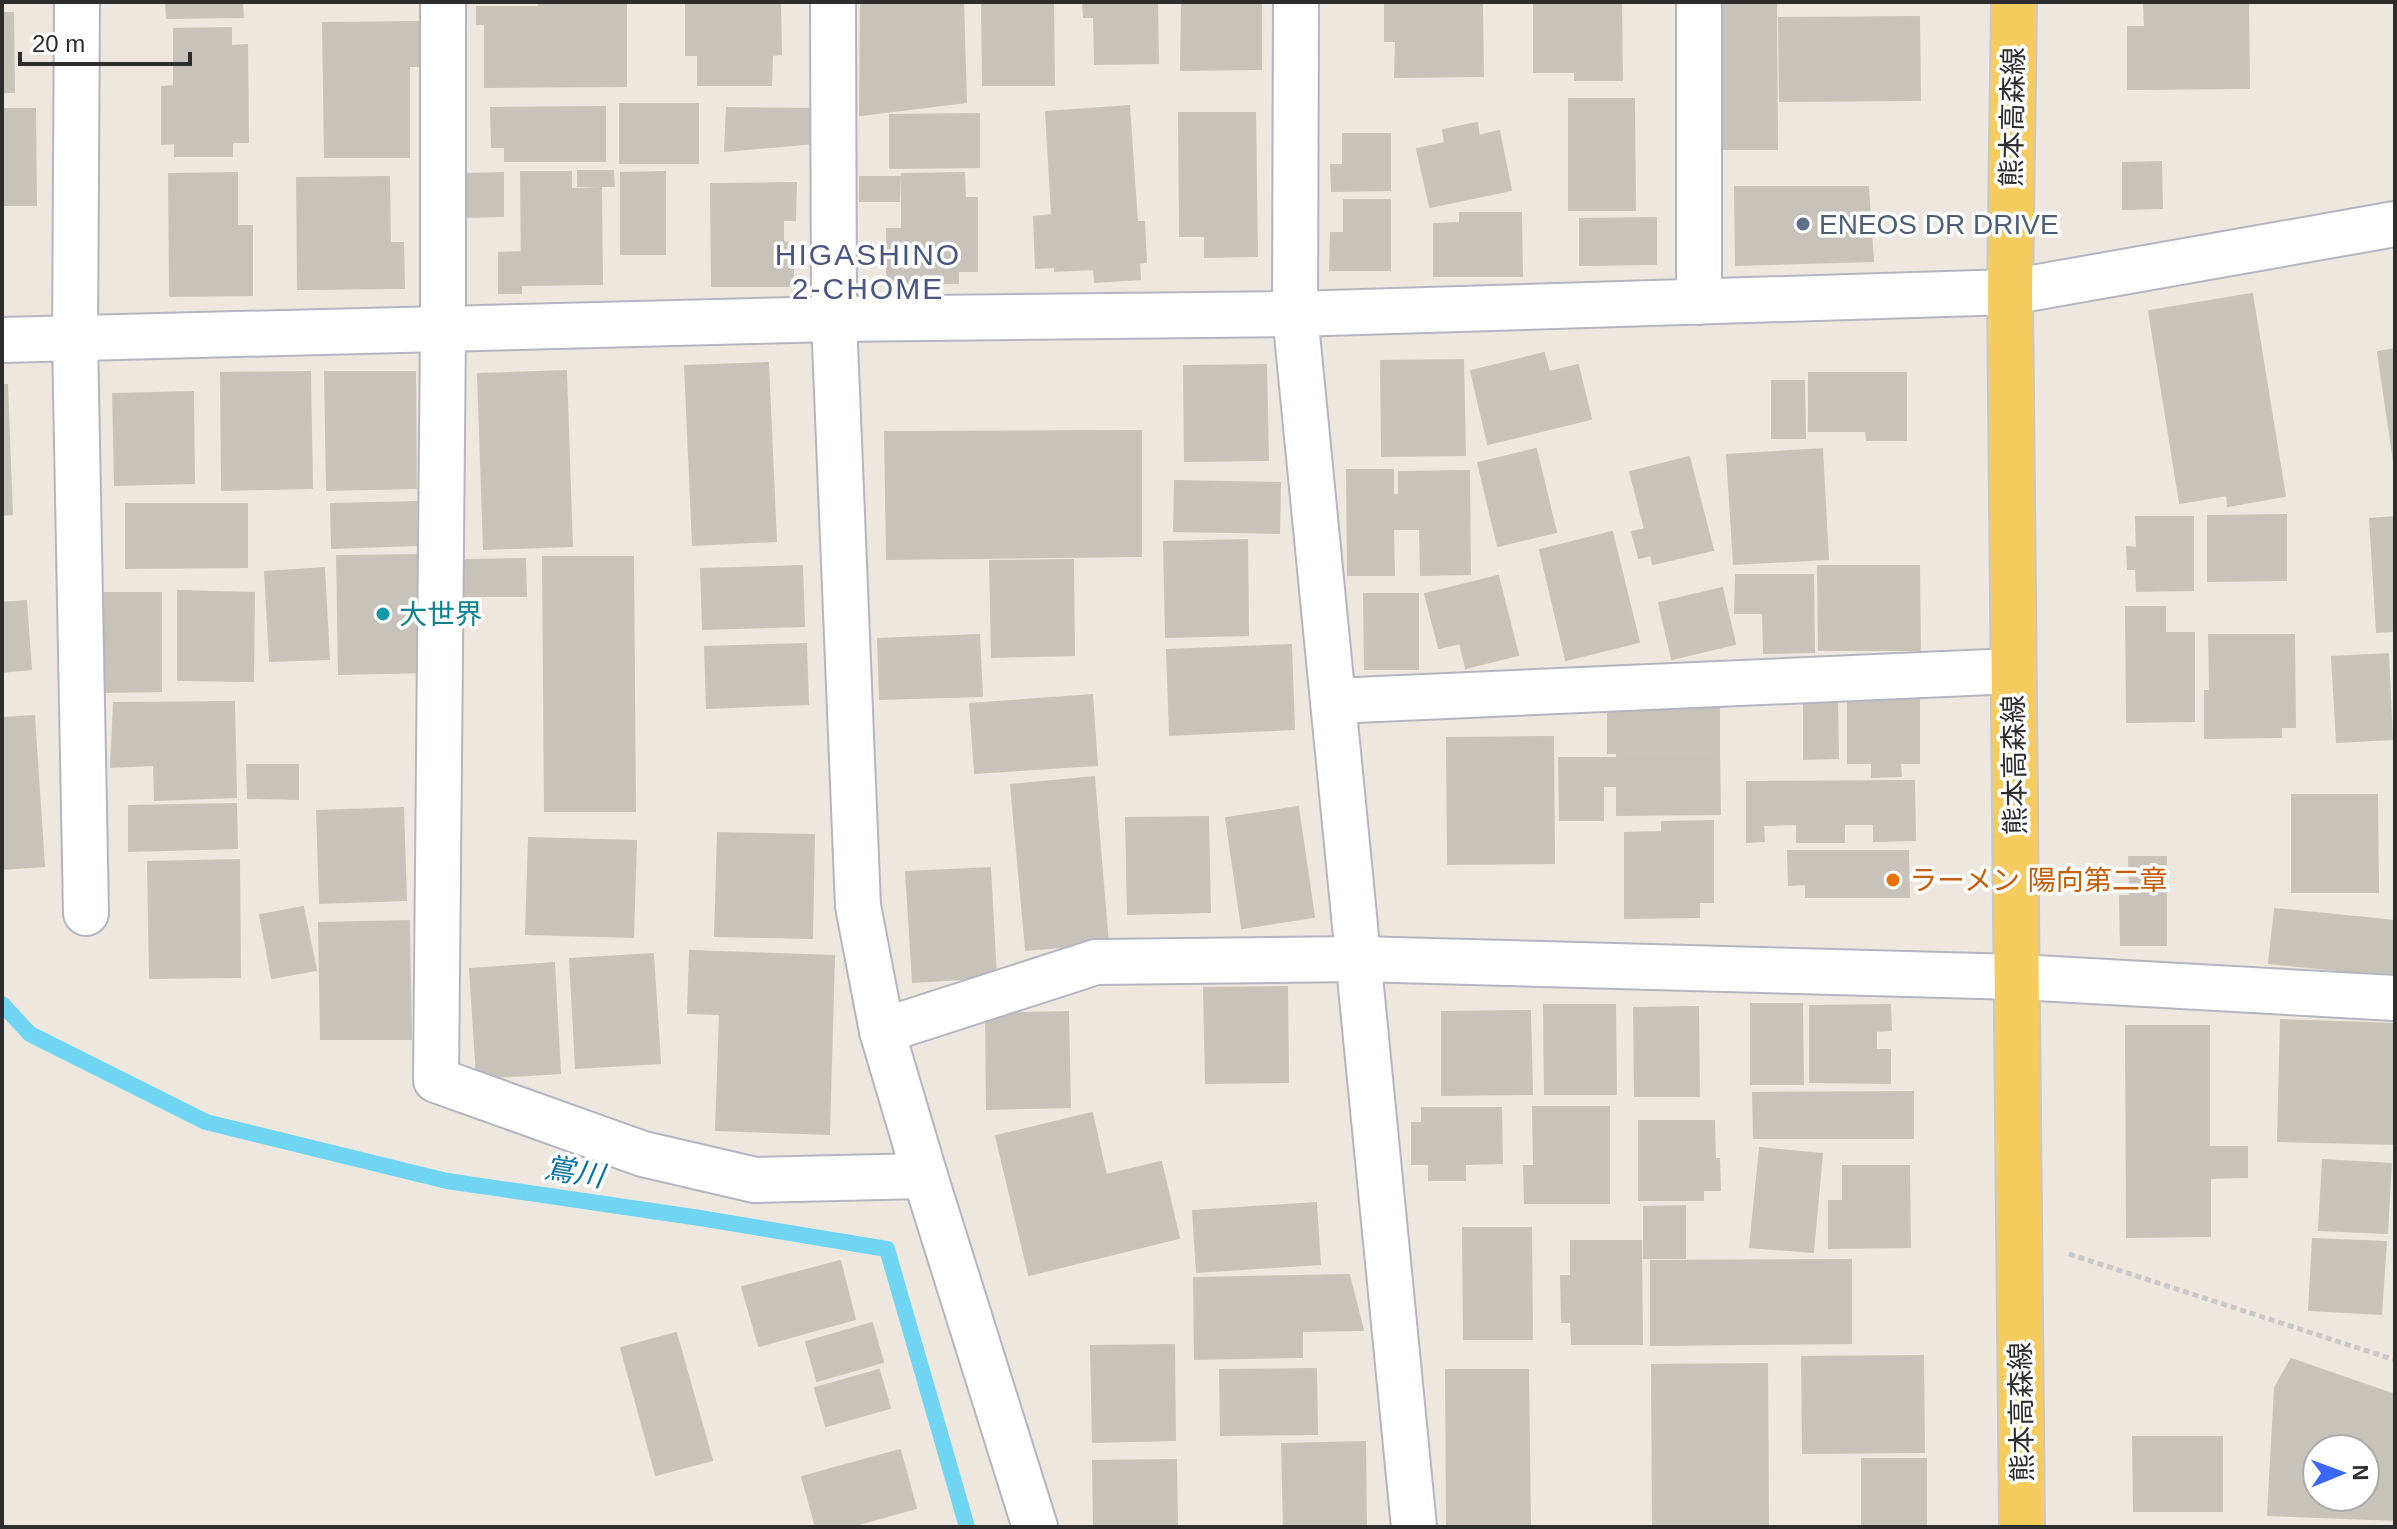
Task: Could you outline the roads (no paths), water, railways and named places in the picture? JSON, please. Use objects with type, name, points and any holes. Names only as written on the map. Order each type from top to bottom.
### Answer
[{"type":"main road","name":"熊本高森線","points":[[2014,2],[2010,292],[2022,1527]]},
{"type":"street","points":[[77,2],[75,339],[86,913]]},
{"type":"street","points":[[443,2],[436,1080],[643,1154],[755,1180],[925,1176]]},
{"type":"street","points":[[833,2],[834,319],[858,906],[882,1031],[1035,1527]]},
{"type":"street","points":[[1296,2],[1295,314],[1414,1527]]},
{"type":"street","points":[[1699,2],[1699,302]]},
{"type":"street","points":[[2,340],[834,319],[1295,314],[2010,292],[2395,224]]},
{"type":"street","points":[[1333,701],[2013,671]]},
{"type":"street","points":[[882,1031],[1096,962],[1358,959],[2017,977],[2395,998]]},
{"type":"waterway","name":"鴬川","points":[[2,1004],[30,1034],[206,1122],[447,1181],[887,1249],[967,1527]]},
{"type":"place","name":"ENEOS DR DRIVE","points":[[1803,224]]},
{"type":"place","name":"大世界","points":[[383,614]]},
{"type":"place","name":"ラーメン 陽向第二章","points":[[1893,880]]},
{"type":"district","name":"HIGASHINO 2-CHOME","points":[[868,272]]}]
